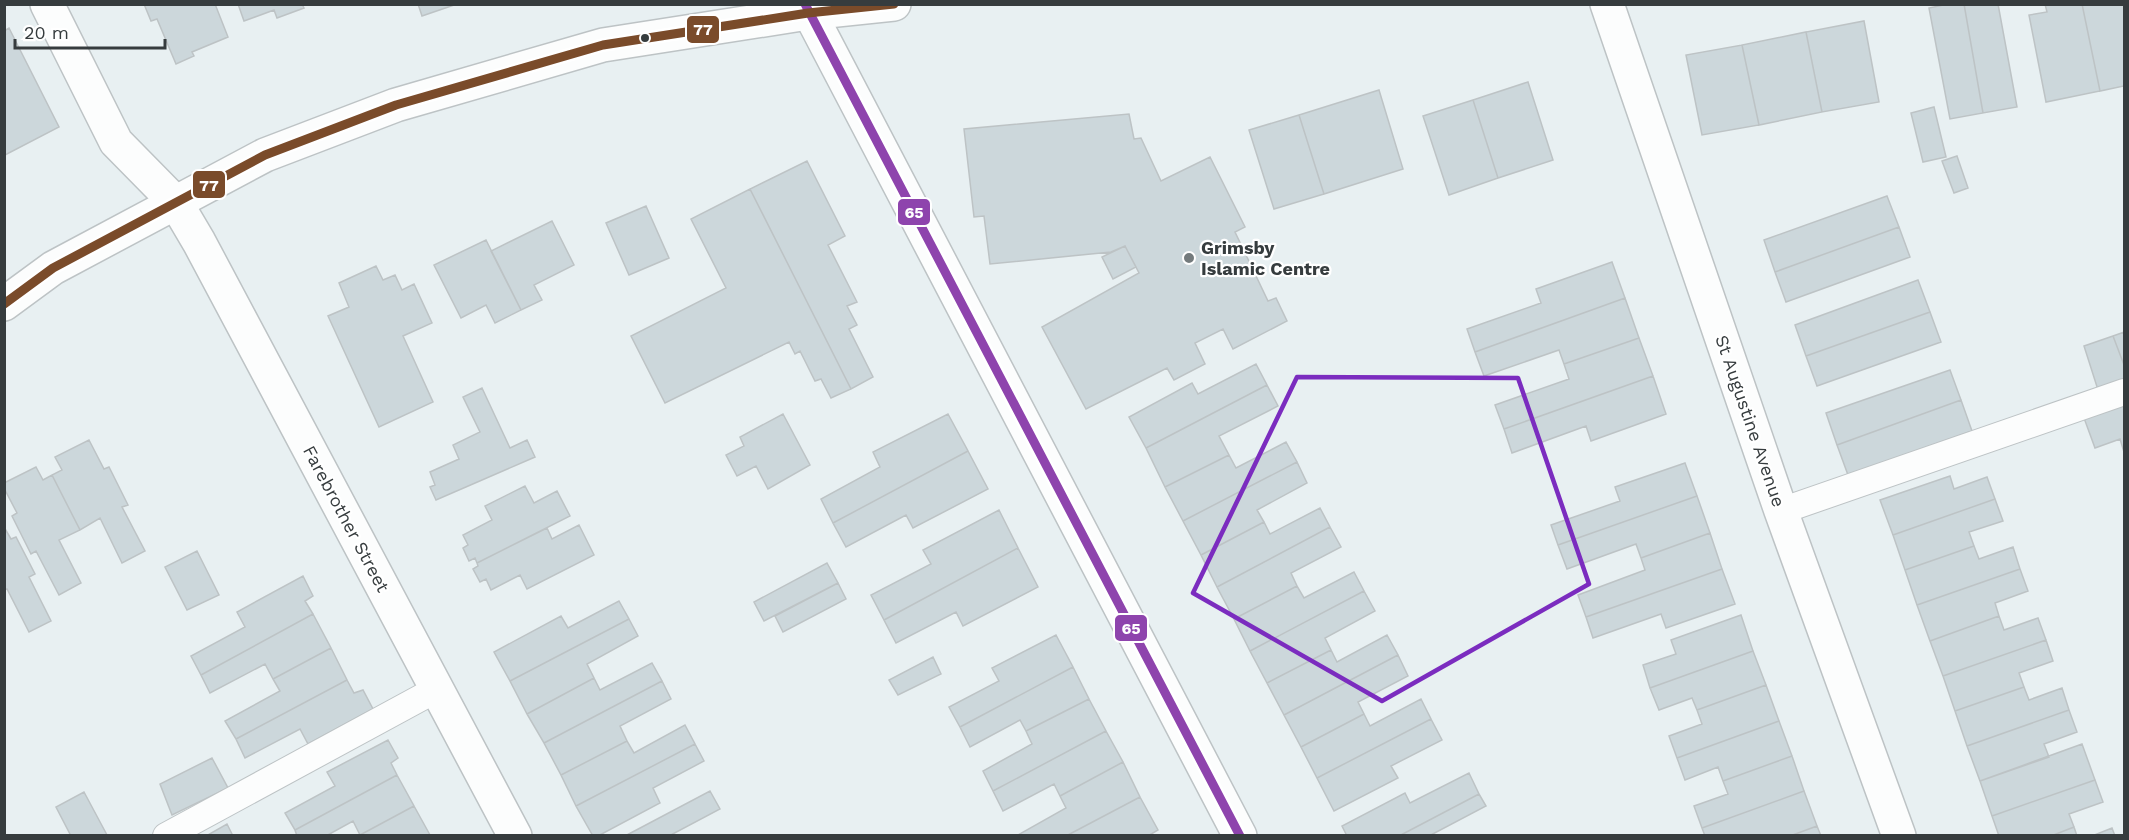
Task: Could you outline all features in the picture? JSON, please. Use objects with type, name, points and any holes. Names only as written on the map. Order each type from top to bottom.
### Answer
[{"type":"main road","name":"Farebrother Street","points":[[47,4],[116,142],[176,203],[515,836]]},
{"type":"main road","points":[[4,304],[53,268],[265,155],[396,105],[603,45],[806,9],[894,4]]},
{"type":"main road","name":"St Augustine Avenue","points":[[1607,4],[1781,511],[1899,836]]},
{"type":"main road","points":[[806,9],[1240,836]]},
{"type":"lane","points":[[1781,511],[2124,392]]},
{"type":"lane","points":[[166,836],[437,689]]},
{"type":"highlighted area","points":[[1297,377],[1518,378],[1589,584],[1382,701],[1193,593]]},
{"type":"building","points":[[144,4],[215,4],[228,37],[192,52],[194,56],[176,64],[157,19],[151,21]]},
{"type":"building","points":[[238,4],[302,4],[304,8],[277,18],[274,10],[244,21]]},
{"type":"building","points":[[418,4],[457,4],[422,16]]},
{"type":"building","points":[[1948,4],[1964,4],[1983,113],[1950,119],[1929,8]]},
{"type":"building","points":[[1964,4],[1998,4],[2017,107],[1983,113]]},
{"type":"building","points":[[2045,4],[2082,4],[2100,91],[2046,102],[2029,15],[2047,12]]},
{"type":"building","points":[[2082,4],[2124,4],[2124,86],[2100,91]]},
{"type":"building","points":[[1864,21],[1879,102],[1822,112],[1806,32]]},
{"type":"building","points":[[9,28],[59,127],[5,155],[4,31]]},
{"type":"building","points":[[1806,32],[1822,112],[1759,125],[1742,45]]},
{"type":"building","points":[[1742,45],[1759,125],[1702,135],[1686,55]]},
{"type":"building","points":[[1528,82],[1553,160],[1498,178],[1473,100]]},
{"type":"building","points":[[1379,90],[1403,169],[1324,194],[1299,115]]},
{"type":"building","points":[[1473,100],[1498,178],[1449,195],[1423,116]]},
{"type":"building","points":[[1934,107],[1946,157],[1923,162],[1911,113]]},
{"type":"building","name":"Grimsby Islamic Centre","points":[[1129,114],[1134,139],[1141,138],[1161,181],[1210,157],[1245,227],[1235,232],[1268,301],[1276,298],[1287,321],[1233,349],[1223,329],[1195,343],[1205,364],[1174,380],[1167,368],[1086,409],[1042,327],[1139,273],[1125,246],[1111,252],[990,264],[984,216],[974,217],[964,129]]},
{"type":"building","points":[[1299,115],[1324,194],[1274,209],[1249,130]]},
{"type":"building","points":[[1957,156],[1968,188],[1954,193],[1942,161]]},
{"type":"building","points":[[807,161],[845,236],[828,245],[857,302],[847,306],[857,325],[849,329],[873,377],[851,389],[750,189]]},
{"type":"building","points":[[750,189],[851,389],[831,398],[821,379],[815,381],[800,351],[795,354],[789,342],[665,403],[631,336],[726,288],[691,219]]},
{"type":"building","points":[[1887,196],[1899,227],[1775,272],[1764,240]]},
{"type":"building","points":[[646,206],[669,258],[629,275],[606,223]]},
{"type":"building","points":[[552,221],[574,265],[534,285],[542,300],[521,310],[491,251]]},
{"type":"building","points":[[1899,227],[1910,257],[1786,302],[1775,272]]},
{"type":"building","points":[[486,240],[521,310],[495,323],[486,305],[461,318],[434,265]]},
{"type":"building","points":[[1125,246],[1136,267],[1113,279],[1102,257]]},
{"type":"building","points":[[1612,262],[1625,298],[1475,352],[1467,329],[1541,303],[1536,289]]},
{"type":"building","points":[[376,266],[383,280],[395,275],[402,290],[414,284],[432,323],[403,336],[433,402],[379,427],[328,316],[349,307],[339,283]]},
{"type":"building","points":[[1918,280],[1930,312],[1806,356],[1795,325]]},
{"type":"building","points":[[1625,298],[1639,338],[1564,364],[1559,350],[1484,376],[1475,352]]},
{"type":"building","points":[[1930,312],[1941,342],[1817,386],[1806,356]]},
{"type":"building","points":[[2124,332],[2124,365],[2113,336]]},
{"type":"building","points":[[2113,336],[2124,365],[2124,383],[2099,393],[2084,346]]},
{"type":"building","points":[[1639,338],[1653,376],[1504,429],[1495,405],[1569,379],[1564,364]]},
{"type":"building","points":[[1256,364],[1267,385],[1146,448],[1129,417],[1192,383],[1198,394]]},
{"type":"building","points":[[1950,370],[1961,400],[1837,445],[1826,413]]},
{"type":"building","points":[[1653,376],[1666,414],[1591,441],[1586,426],[1512,453],[1504,429]]},
{"type":"building","points":[[1267,385],[1278,406],[1219,436],[1229,455],[1165,487],[1146,448]]},
{"type":"building","points":[[482,388],[510,448],[527,440],[535,457],[436,500],[430,487],[435,485],[430,472],[459,459],[453,445],[480,432],[463,397]]},
{"type":"building","points":[[1961,400],[1972,431],[1848,475],[1837,445]]},
{"type":"building","points":[[2124,403],[2124,452],[2120,439],[2095,448],[2084,418]]},
{"type":"building","points":[[783,414],[810,465],[768,489],[756,466],[737,476],[726,455],[744,446],[740,437]]},
{"type":"building","points":[[948,414],[968,451],[833,523],[821,499],[880,467],[873,452]]},
{"type":"building","points":[[89,440],[104,469],[109,467],[128,505],[122,507],[145,551],[122,563],[100,518],[80,530],[52,475],[62,470],[55,457]]},
{"type":"building","points":[[1286,442],[1297,462],[1183,521],[1165,487],[1229,455],[1236,468]]},
{"type":"building","points":[[968,451],[988,489],[913,528],[906,515],[846,547],[833,523]]},
{"type":"building","points":[[1297,462],[1307,483],[1257,510],[1264,522],[1201,555],[1183,521]]},
{"type":"building","points":[[1685,463],[1697,496],[1558,545],[1551,525],[1620,501],[1615,487]]},
{"type":"building","points":[[36,467],[43,480],[52,475],[80,530],[59,540],[81,583],[59,595],[36,551],[31,554],[12,516],[17,513],[4,488],[4,483]]},
{"type":"building","points":[[1950,476],[1954,489],[1987,477],[1995,499],[1893,535],[1880,500]]},
{"type":"building","points":[[525,486],[534,503],[557,491],[570,516],[477,563],[475,558],[469,561],[463,548],[468,545],[463,535],[492,520],[485,506]]},
{"type":"building","points":[[1697,496],[1710,533],[1641,558],[1636,544],[1567,569],[1558,545]]},
{"type":"building","points":[[1995,499],[2003,521],[1969,532],[1974,546],[1905,570],[1893,535]]},
{"type":"building","points":[[1320,508],[1330,527],[1217,587],[1201,555],[1264,522],[1270,534]]},
{"type":"building","points":[[999,510],[1018,548],[884,620],[871,595],[931,564],[923,550]]},
{"type":"building","points":[[579,525],[594,555],[527,589],[520,575],[491,590],[486,579],[480,582],[473,569],[478,566],[477,563],[547,528],[552,539]]},
{"type":"building","points":[[4,527],[11,539],[16,537],[35,574],[29,577],[51,621],[29,632],[7,589],[4,590]]},
{"type":"building","points":[[1330,527],[1341,547],[1291,573],[1297,586],[1234,619],[1217,587]]},
{"type":"building","points":[[1710,533],[1722,569],[1586,617],[1578,595],[1645,570],[1641,558]]},
{"type":"building","points":[[1974,546],[1979,559],[2013,547],[2020,569],[1917,605],[1905,570]]},
{"type":"building","points":[[1018,548],[1038,587],[963,626],[956,612],[896,643],[884,620]]},
{"type":"building","points":[[197,551],[219,595],[187,610],[165,567]]},
{"type":"building","points":[[827,563],[838,583],[764,621],[754,602]]},
{"type":"building","points":[[1722,569],[1735,604],[1666,628],[1661,614],[1593,638],[1586,617]]},
{"type":"building","points":[[2020,569],[2028,591],[1995,603],[1999,616],[1930,641],[1917,605]]},
{"type":"building","points":[[1354,572],[1364,591],[1250,651],[1234,619],[1297,586],[1304,598]]},
{"type":"building","points":[[303,576],[313,596],[305,601],[313,614],[201,675],[191,656],[245,627],[237,612]]},
{"type":"building","points":[[838,583],[846,599],[783,632],[775,616]]},
{"type":"building","points":[[1364,591],[1375,611],[1325,638],[1331,650],[1267,683],[1250,651]]},
{"type":"building","points":[[619,601],[629,619],[510,681],[494,652],[561,616],[568,628]]},
{"type":"building","points":[[313,614],[331,648],[273,679],[265,664],[210,693],[201,675]]},
{"type":"building","points":[[1741,615],[1753,651],[1650,688],[1643,665],[1676,654],[1671,640]]},
{"type":"building","points":[[1999,616],[2004,630],[2038,618],[2046,640],[1943,676],[1930,641]]},
{"type":"building","points":[[629,619],[638,636],[587,664],[594,678],[527,714],[510,681]]},
{"type":"building","points":[[1056,635],[1073,667],[960,727],[949,707],[999,681],[992,668]]},
{"type":"building","points":[[1387,635],[1398,655],[1284,715],[1267,683],[1331,650],[1337,662]]},
{"type":"building","points":[[2046,640],[2053,661],[2019,673],[2024,687],[1955,711],[1943,676]]},
{"type":"building","points":[[331,648],[347,680],[236,739],[225,721],[280,691],[273,679]]},
{"type":"building","points":[[1753,651],[1766,685],[1697,710],[1692,698],[1659,710],[1650,688]]},
{"type":"building","points":[[1398,655],[1408,676],[1358,702],[1364,714],[1301,747],[1284,715]]},
{"type":"building","points":[[933,657],[941,674],[898,695],[889,680]]},
{"type":"building","points":[[652,663],[662,681],[544,743],[527,714],[594,678],[600,690]]},
{"type":"building","points":[[1073,667],[1089,699],[1026,731],[1020,720],[970,747],[960,727]]},
{"type":"building","points":[[347,680],[354,693],[363,690],[373,709],[308,744],[300,729],[245,758],[236,739]]},
{"type":"building","points":[[662,681],[671,699],[620,726],[627,741],[561,775],[544,743]]},
{"type":"building","points":[[1766,685],[1779,721],[1677,758],[1669,736],[1702,724],[1697,710]]},
{"type":"building","points":[[2024,687],[2029,700],[2062,688],[2069,710],[1967,746],[1955,711]]},
{"type":"building","points":[[1089,699],[1106,731],[993,791],[983,771],[1032,744],[1026,731]]},
{"type":"building","points":[[1421,699],[1431,719],[1317,778],[1301,747],[1364,714],[1370,726]]},
{"type":"building","points":[[2069,710],[2077,732],[2044,744],[2049,757],[1980,781],[1967,746]]},
{"type":"building","points":[[1431,719],[1442,740],[1391,766],[1398,778],[1334,811],[1317,778]]},
{"type":"building","points":[[1779,721],[1792,756],[1723,781],[1718,767],[1685,780],[1677,758]]},
{"type":"building","points":[[685,725],[695,744],[576,806],[561,775],[627,741],[634,753]]},
{"type":"building","points":[[1106,731],[1123,762],[1060,796],[1054,784],[1003,811],[993,791]]},
{"type":"building","points":[[388,740],[398,758],[391,763],[397,775],[295,830],[285,813],[335,786],[327,772]]},
{"type":"building","points":[[695,744],[704,761],[653,788],[660,803],[598,836],[593,836],[576,806]]},
{"type":"building","points":[[2082,744],[2095,780],[1992,816],[1980,781]]},
{"type":"building","points":[[1792,756],[1804,791],[1702,828],[1694,806],[1728,794],[1723,781]]},
{"type":"building","points":[[212,758],[228,788],[172,815],[160,784]]},
{"type":"building","points":[[1123,762],[1140,797],[1066,836],[1016,836],[1066,808],[1060,796]]},
{"type":"building","points":[[1469,773],[1479,794],[1399,836],[1347,836],[1342,826],[1405,793],[1410,803]]},
{"type":"building","points":[[397,775],[414,806],[360,835],[353,821],[326,836],[297,836],[295,830]]},
{"type":"building","points":[[2095,780],[2103,802],[2069,814],[2074,827],[2051,836],[1999,836],[1992,816]]},
{"type":"building","points":[[710,791],[720,809],[669,836],[625,836]]},
{"type":"building","points":[[1804,791],[1817,826],[1790,836],[1705,836],[1702,828]]},
{"type":"building","points":[[84,792],[107,835],[71,836],[56,807]]},
{"type":"building","points":[[1479,794],[1486,806],[1429,836],[1399,836]]},
{"type":"building","points":[[1140,797],[1158,830],[1148,836],[1066,836]]},
{"type":"building","points":[[414,806],[430,835],[360,835]]},
{"type":"building","points":[[227,824],[233,836],[206,836]]},
{"type":"building","points":[[1817,826],[1821,836],[1790,836]]},
{"type":"building","points":[[2074,827],[2077,836],[2051,836]]},
{"type":"building","points":[[2112,828],[2115,836],[2092,836]]},
{"type":"transit line","name":"65","points":[[805,4],[1240,836]]},
{"type":"transit line","name":"77","points":[[4,304],[53,268],[265,155],[396,105],[603,45],[808,13],[894,4]]},
{"type":"place","name":"Grimsby Islamic Centre","points":[[1189,258]]}]
